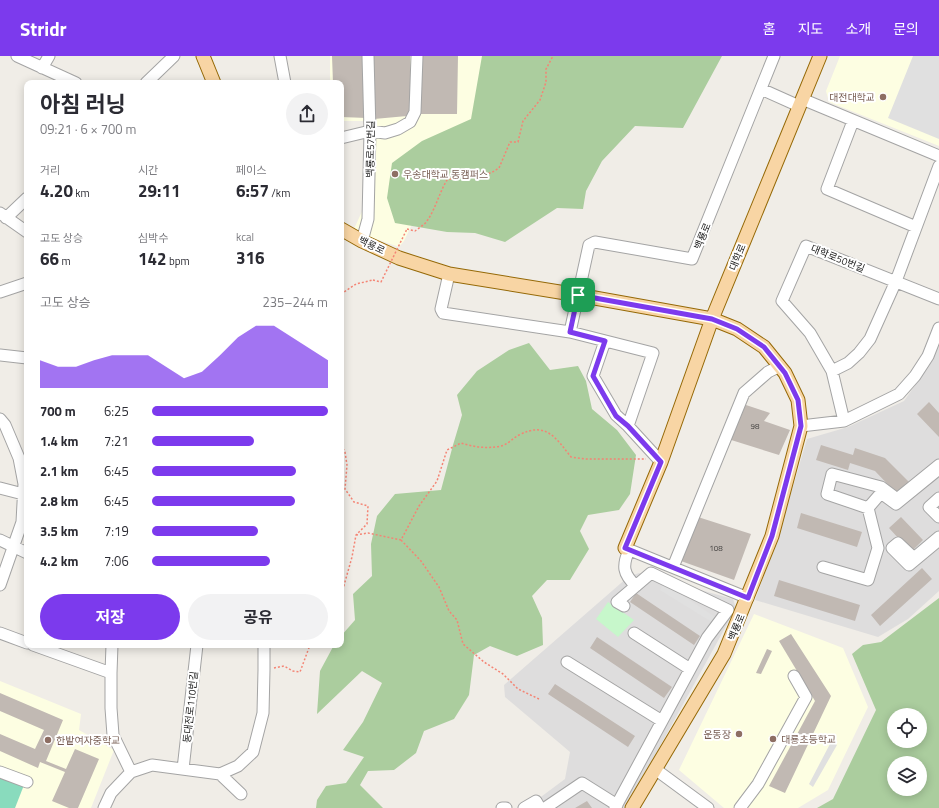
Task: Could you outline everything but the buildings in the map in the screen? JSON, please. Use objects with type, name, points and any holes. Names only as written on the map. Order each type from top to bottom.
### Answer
[{"type":"main road","points":[[203,56],[213,80]]},
{"type":"main road","name":"대학로","points":[[627,549],[712,319],[820,56]]},
{"type":"main road","name":"백룡로","points":[[344,231],[362,241],[399,258],[449,274],[712,319],[737,329],[764,347],[785,373],[798,400],[801,426],[772,536],[724,654],[632,808]]},
{"type":"street","points":[[17,56],[69,80]]},
{"type":"street","points":[[42,68],[49,56]]},
{"type":"street","points":[[149,80],[174,56]]},
{"type":"street","points":[[280,56],[284,80]]},
{"type":"street","name":"백룡로57번길","points":[[362,241],[368,219],[370,130],[368,56]]},
{"type":"street","points":[[344,137],[370,130],[385,133],[398,129],[410,122],[415,112],[417,56]]},
{"type":"street","points":[[774,56],[761,89],[853,121],[939,156]]},
{"type":"street","name":"백룡로","points":[[578,295],[589,245],[595,242],[692,259],[761,89]]},
{"type":"street","points":[[853,121],[827,189],[916,227]]},
{"type":"street","points":[[832,371],[848,363],[860,353],[870,339],[896,281],[939,166]]},
{"type":"street","points":[[24,200],[3,216],[24,230]]},
{"type":"street","name":"대학로50번길","points":[[844,421],[832,371],[810,333],[782,301],[806,246],[939,299]]},
{"type":"street","points":[[449,274],[441,309],[443,313],[570,332],[653,353],[628,426]]},
{"type":"street","points":[[0,292],[24,285]]},
{"type":"street","points":[[570,332],[578,295]]},
{"type":"street","points":[[801,426],[844,421],[899,394],[915,376],[928,356],[939,328]]},
{"type":"street","points":[[605,341],[593,376],[616,416],[628,426],[659,459]]},
{"type":"street","points":[[0,355],[24,358]]},
{"type":"street","points":[[673,567],[744,393],[768,372],[780,366]]},
{"type":"street","points":[[0,419],[5,425],[19,458],[24,484]]},
{"type":"street","points":[[868,508],[827,494],[832,474],[881,487],[897,499],[939,465]]},
{"type":"street","points":[[868,508],[882,493],[896,504],[939,469]]},
{"type":"street","points":[[0,488],[24,495]]},
{"type":"street","points":[[939,498],[929,507],[939,517]]},
{"type":"street","points":[[0,586],[22,522],[24,504]]},
{"type":"street","points":[[823,567],[868,580],[878,548],[868,508]]},
{"type":"street","points":[[0,540],[24,551]]},
{"type":"street","points":[[636,586],[628,578],[625,568],[627,549],[748,598]]},
{"type":"street","points":[[524,808],[540,806],[582,783],[616,806],[707,638],[728,610],[651,573],[617,602],[624,606]]},
{"type":"street","points":[[0,633],[24,642]]},
{"type":"street","points":[[634,633],[690,669]]},
{"type":"street","points":[[41,648],[111,673]]},
{"type":"street","points":[[112,648],[111,708],[113,736],[131,772]]},
{"type":"street","name":"동대전로110번길","points":[[184,769],[197,648]]},
{"type":"street","points":[[104,808],[112,793],[131,772],[152,765],[220,774],[238,766],[253,752],[263,713],[264,648]]},
{"type":"street","points":[[567,662],[662,721]]},
{"type":"street","points":[[740,808],[758,784],[806,697],[794,676]]},
{"type":"street","points":[[655,769],[708,808]]},
{"type":"street","points":[[0,772],[27,782]]},
{"type":"street","points":[[220,774],[241,794]]},
{"type":"path","points":[[344,292],[356,284],[373,280],[381,282],[407,229],[415,232],[426,222],[434,209],[441,190],[447,180],[463,175],[491,173],[499,168],[510,142],[518,142],[523,121],[540,100],[546,82],[546,69],[553,56]]},
{"type":"path","points":[[401,540],[419,506],[437,481],[447,450],[461,443],[476,447],[502,446],[519,435],[531,430],[547,431],[555,437],[571,457],[586,460],[659,459]]},
{"type":"path","points":[[344,450],[347,465],[345,489],[354,502],[368,506],[367,524],[356,535],[352,557],[344,585]]},
{"type":"path","points":[[356,535],[368,533],[401,540],[421,561],[439,587],[449,611],[456,620],[463,644],[484,662],[503,674],[518,689],[539,699]]},
{"type":"path","points":[[264,670],[284,666],[293,671],[300,672],[309,648]]},
{"type":"shaded area","name":"우송대학교 동캠퍼스","points":[[330,56],[508,56],[413,222],[404,241],[399,247],[353,231],[365,205],[366,121],[344,121],[344,80],[330,80]]},
{"type":"shaded area","name":"대전대학교","points":[[840,56],[939,56],[939,146],[829,102],[826,91]]},
{"type":"shaded area","points":[[913,56],[939,56],[939,139],[888,118]]},
{"type":"shaded area","points":[[939,345],[939,591],[908,619],[878,637],[755,600],[778,537],[807,439],[848,427],[904,401],[931,363]]},
{"type":"shaded area","points":[[639,573],[733,599],[736,608],[626,808],[526,808],[565,779],[570,752],[505,697],[504,685],[628,577]]},
{"type":"shaded area","points":[[664,583],[718,619],[715,624],[660,590]]},
{"type":"shaded area","name":"대룡초등학교","points":[[754,614],[843,648],[868,707],[828,790],[798,808],[724,808],[679,770]]},
{"type":"shaded area","name":"한밭여자중학교","points":[[0,681],[81,714],[79,730],[114,750],[91,808],[0,808]]},
{"type":"shaded area","points":[[831,742],[837,745],[813,787],[809,784]]},
{"type":"green space","points":[[482,56],[722,56],[683,128],[635,126],[602,161],[586,191],[583,209],[557,208],[505,242],[475,233],[447,232],[395,223],[387,198],[392,163],[422,141],[471,119]]},
{"type":"green space","points":[[529,343],[550,370],[578,366],[586,381],[592,409],[617,430],[636,455],[630,494],[619,510],[588,515],[580,531],[589,549],[570,580],[547,580],[532,596],[542,618],[543,645],[517,656],[490,646],[474,655],[469,695],[454,719],[424,731],[416,753],[394,770],[368,771],[360,785],[383,808],[316,808],[317,800],[326,786],[346,783],[364,757],[343,750],[363,722],[382,683],[362,671],[317,714],[320,671],[332,648],[344,648],[344,633],[355,620],[353,594],[372,576],[371,544],[377,516],[395,494],[441,490],[462,415],[457,395],[477,371],[509,350]]},
{"type":"green space","points":[[939,598],[939,808],[817,808],[833,799],[876,710],[852,654],[863,645],[881,642]]},
{"type":"green space","points":[[608,602],[634,620],[618,637],[596,619]]},
{"type":"green space","points":[[0,775],[24,785],[15,808],[0,808]]},
{"type":"place","name":"대전대학교","points":[[883,97]]},
{"type":"place","name":"우송대학교 동캠퍼스","points":[[395,174]]},
{"type":"place","name":"운동장","points":[[739,734]]},
{"type":"place","name":"대룡초등학교","points":[[773,739]]},
{"type":"place","name":"한밭여자중학교","points":[[48,740]]},
{"type":"route","points":[[578,295],[712,319],[737,329],[764,347],[785,373],[798,400],[801,426],[772,536],[748,598],[625,548],[661,462],[628,426],[616,416],[593,376],[605,341],[570,332],[578,295]]}]
